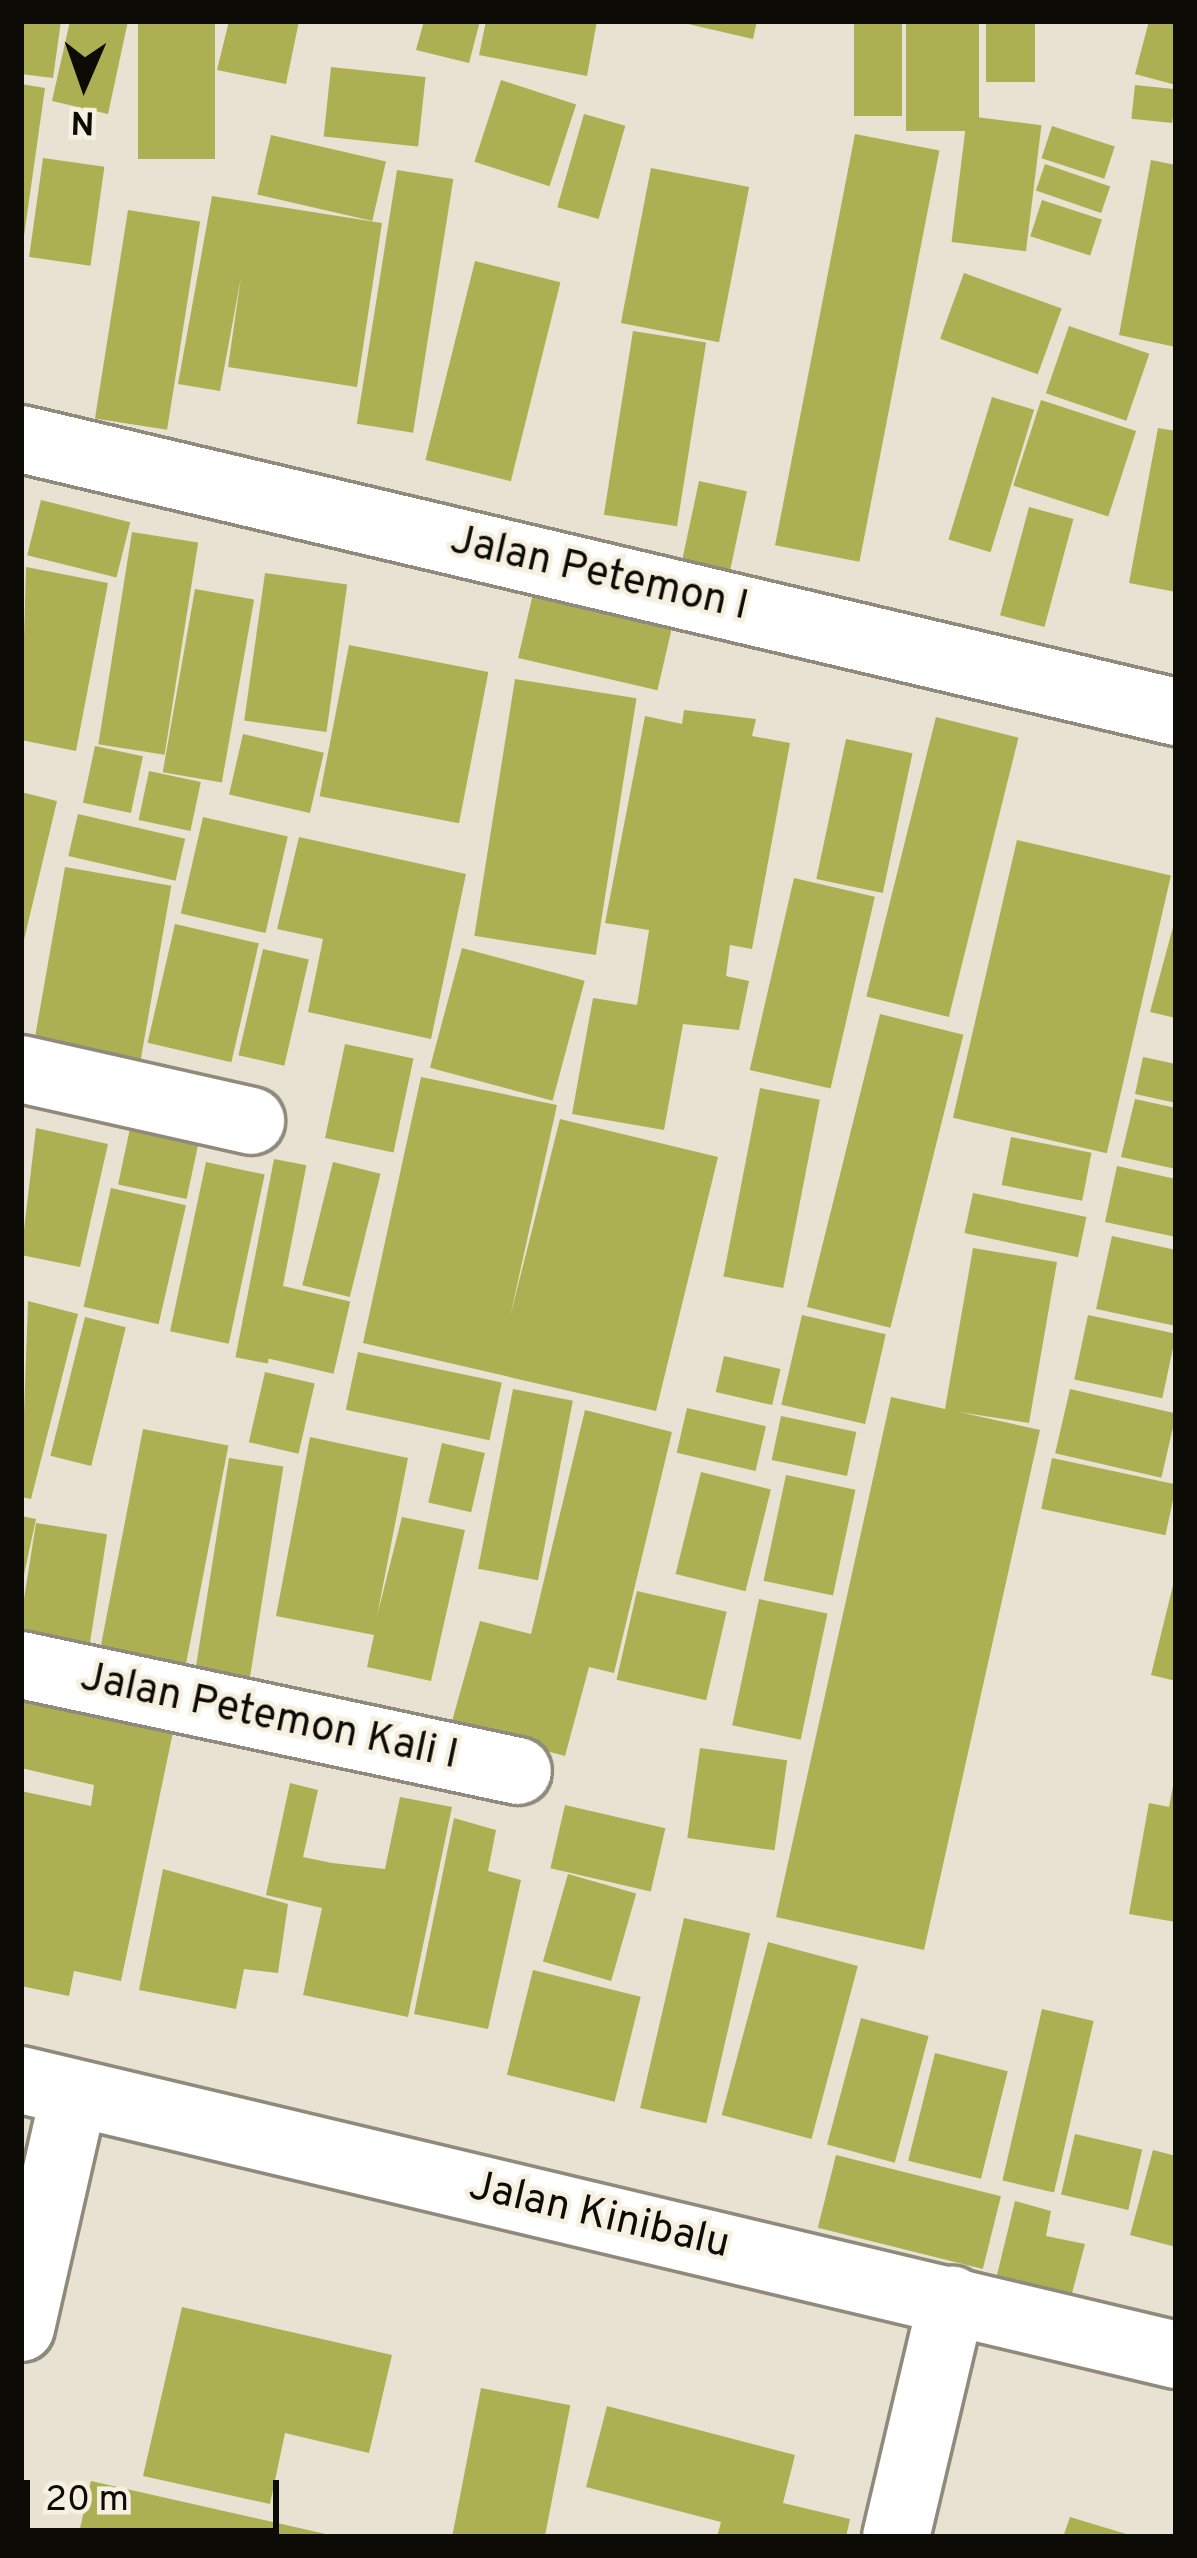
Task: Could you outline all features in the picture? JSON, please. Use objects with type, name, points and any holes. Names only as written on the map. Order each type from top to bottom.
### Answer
[{"type":"street","name":"Jalan Petemon I","points":[[21,439],[1176,712]]},
{"type":"street","points":[[21,1069],[251,1121]]},
{"type":"street","name":"Jalan Petemon Kali I","points":[[21,1665],[518,1771]]},
{"type":"street","points":[[21,2328],[47,2087]]},
{"type":"street","name":"Jalan Kinibalu","points":[[47,2087],[1176,2355]]},
{"type":"street","points":[[896,2537],[952,2300]]},
{"type":"building","points":[[21,21],[61,21],[53,78],[21,74]]},
{"type":"building","points":[[70,21],[128,21],[108,114],[52,101]]},
{"type":"building","points":[[138,21],[215,21],[215,159],[138,159]]},
{"type":"building","points":[[229,21],[299,21],[286,84],[217,70]]},
{"type":"building","points":[[424,21],[480,21],[469,63],[416,50]]},
{"type":"building","points":[[486,21],[597,21],[587,76],[479,55]]},
{"type":"building","points":[[675,21],[757,21],[753,39]]},
{"type":"building","points":[[854,21],[902,21],[902,116],[854,116]]},
{"type":"building","points":[[906,21],[979,21],[979,131],[906,131]]},
{"type":"building","points":[[986,21],[1035,21],[1035,82],[986,82]]},
{"type":"building","points":[[1149,21],[1176,21],[1176,85],[1135,74]]},
{"type":"building","points":[[331,67],[425,77],[418,147],[324,137]]},
{"type":"building","points":[[501,80],[576,104],[550,186],[474,162]]},
{"type":"building","points":[[21,84],[45,88],[24,236],[21,236]]},
{"type":"building","points":[[1135,85],[1176,89],[1172,123],[1131,119]]},
{"type":"building","points":[[584,114],[625,126],[599,219],[557,207]]},
{"type":"building","points":[[967,116],[1041,125],[1026,251],[952,242]]},
{"type":"building","points":[[1052,126],[1115,146],[1104,179],[1041,158]]},
{"type":"building","points":[[855,134],[939,150],[859,562],[775,545]]},
{"type":"building","points":[[271,135],[386,162],[372,221],[257,194]]},
{"type":"building","points":[[43,158],[104,167],[90,266],[29,257]]},
{"type":"building","points":[[1151,160],[1176,165],[1176,347],[1119,335]]},
{"type":"building","points":[[1045,164],[1110,186],[1101,213],[1036,190]]},
{"type":"building","points":[[651,168],[749,187],[719,342],[621,323]]},
{"type":"building","points":[[397,170],[453,179],[413,433],[357,424]]},
{"type":"building","points":[[212,196],[382,223],[357,387],[228,367],[241,277],[220,391],[178,384]]},
{"type":"building","points":[[1042,200],[1102,219],[1090,256],[1030,236]]},
{"type":"building","points":[[128,210],[200,221],[167,430],[95,418]]},
{"type":"building","points":[[475,261],[560,282],[511,481],[425,460]]},
{"type":"building","points":[[964,273],[1062,309],[1038,374],[940,339]]},
{"type":"building","points":[[1069,326],[1149,354],[1126,421],[1046,393]]},
{"type":"building","points":[[633,331],[706,343],[677,526],[604,515]]},
{"type":"building","points":[[992,397],[1034,410],[991,552],[948,539]]},
{"type":"building","points":[[1041,400],[1136,431],[1108,516],[1013,486]]},
{"type":"building","points":[[1158,428],[1176,431],[1176,592],[1129,583]]},
{"type":"building","points":[[699,481],[747,491],[727,583],[679,573]]},
{"type":"building","points":[[41,500],[130,522],[116,578],[27,555]]},
{"type":"building","points":[[1029,507],[1073,519],[1044,627],[1000,615]]},
{"type":"building","points":[[132,532],[198,542],[165,755],[98,744]]},
{"type":"building","points":[[26,567],[108,583],[76,751],[21,740]]},
{"type":"building","points":[[265,573],[347,585],[326,732],[244,721]]},
{"type":"building","points":[[535,585],[674,617],[657,690],[518,658]]},
{"type":"building","points":[[195,589],[254,599],[222,783],[163,772]]},
{"type":"building","points":[[349,645],[488,672],[459,823],[320,796]]},
{"type":"building","points":[[515,679],[636,698],[596,955],[474,936]]},
{"type":"building","points":[[684,710],[756,719],[752,736],[790,743],[752,949],[730,945],[726,976],[749,981],[739,1030],[683,1024],[664,1130],[572,1114],[593,998],[637,1005],[649,930],[605,923],[645,716],[682,724]]},
{"type":"building","points":[[936,717],[1018,738],[949,1017],[866,996]]},
{"type":"building","points":[[243,734],[324,753],[310,813],[229,794]]},
{"type":"building","points":[[846,739],[913,753],[883,893],[816,879]]},
{"type":"building","points":[[95,746],[143,756],[131,813],[83,803]]},
{"type":"building","points":[[149,771],[201,782],[190,831],[139,820]]},
{"type":"building","points":[[21,792],[57,801],[23,944],[21,944]]},
{"type":"building","points":[[78,814],[185,839],[176,881],[68,856]]},
{"type":"building","points":[[203,817],[288,837],[266,933],[181,913]]},
{"type":"building","points":[[299,837],[466,874],[431,1039],[308,1012],[323,939],[277,929]]},
{"type":"building","points":[[1017,840],[1171,876],[1107,1153],[953,1118]]},
{"type":"building","points":[[65,867],[171,886],[137,1082],[30,1063]]},
{"type":"building","points":[[794,878],[875,897],[831,1089],[750,1070]]},
{"type":"building","points":[[1176,916],[1176,1018],[1150,1012]]},
{"type":"building","points":[[175,924],[259,943],[231,1062],[148,1043]]},
{"type":"building","points":[[462,948],[585,981],[553,1101],[430,1068]]},
{"type":"building","points":[[263,949],[309,960],[284,1066],[238,1055]]},
{"type":"building","points":[[880,1014],[963,1035],[890,1328],[807,1307]]},
{"type":"building","points":[[345,1044],[413,1059],[394,1152],[325,1138]]},
{"type":"building","points":[[1143,1057],[1176,1064],[1176,1103],[1135,1094]]},
{"type":"building","points":[[421,1077],[557,1105],[510,1317],[560,1119],[718,1157],[656,1411],[363,1343]]},
{"type":"building","points":[[760,1088],[820,1100],[783,1288],[723,1276]]},
{"type":"building","points":[[1135,1099],[1176,1108],[1176,1169],[1121,1157]]},
{"type":"building","points":[[132,1119],[200,1134],[187,1199],[118,1185]]},
{"type":"building","points":[[36,1128],[108,1144],[80,1267],[21,1255]]},
{"type":"building","points":[[1011,1137],[1091,1153],[1082,1201],[1002,1185]]},
{"type":"building","points":[[274,1159],[306,1165],[268,1364],[235,1357]]},
{"type":"building","points":[[206,1162],[265,1174],[229,1344],[170,1331]]},
{"type":"building","points":[[333,1162],[381,1174],[350,1297],[302,1285]]},
{"type":"building","points":[[1117,1166],[1176,1179],[1176,1237],[1105,1222]]},
{"type":"building","points":[[111,1188],[186,1205],[159,1324],[84,1307]]},
{"type":"building","points":[[973,1193],[1086,1217],[1078,1257],[964,1233]]},
{"type":"building","points":[[1112,1236],[1176,1250],[1176,1326],[1096,1309]]},
{"type":"building","points":[[973,1248],[1057,1262],[1029,1423],[959,1412],[1040,1430],[924,1950],[776,1917],[891,1397],[945,1409]]},
{"type":"building","points":[[283,1286],[350,1302],[334,1374],[266,1358]]},
{"type":"building","points":[[28,1301],[78,1314],[31,1499],[21,1497]]},
{"type":"building","points":[[802,1315],[886,1334],[865,1424],[781,1405]]},
{"type":"building","points":[[1088,1315],[1176,1334],[1162,1398],[1074,1380]]},
{"type":"building","points":[[85,1317],[126,1327],[91,1466],[50,1456]]},
{"type":"building","points":[[358,1352],[502,1383],[490,1440],[346,1410]]},
{"type":"building","points":[[724,1356],[781,1369],[772,1405],[716,1392]]},
{"type":"building","points":[[265,1372],[315,1383],[298,1454],[249,1442]]},
{"type":"building","points":[[513,1389],[573,1401],[538,1580],[478,1569]]},
{"type":"building","points":[[1070,1389],[1176,1413],[1161,1478],[1055,1453]]},
{"type":"building","points":[[687,1408],[766,1426],[756,1471],[677,1453]]},
{"type":"building","points":[[585,1410],[672,1432],[614,1673],[589,1667],[565,1756],[451,1725],[480,1621],[531,1634]]},
{"type":"building","points":[[781,1416],[856,1432],[847,1476],[772,1460]]},
{"type":"building","points":[[143,1429],[228,1446],[185,1670],[99,1654]]},
{"type":"building","points":[[310,1437],[408,1458],[377,1616],[402,1517],[465,1530],[431,1681],[367,1667],[374,1635],[276,1616]]},
{"type":"building","points":[[442,1443],[485,1453],[471,1512],[428,1502]]},
{"type":"building","points":[[229,1458],[283,1467],[248,1687],[194,1678]]},
{"type":"building","points":[[1052,1458],[1176,1484],[1165,1535],[1041,1509]]},
{"type":"building","points":[[701,1472],[771,1489],[745,1591],[676,1574]]},
{"type":"building","points":[[786,1475],[855,1490],[833,1595],[764,1581]]},
{"type":"building","points":[[21,1516],[36,1519],[23,1579],[21,1579]]},
{"type":"building","points":[[36,1523],[107,1534],[89,1650],[21,1639]]},
{"type":"building","points":[[1176,1573],[1176,1681],[1151,1675]]},
{"type":"building","points":[[637,1591],[727,1612],[706,1700],[617,1680]]},
{"type":"building","points":[[759,1599],[827,1614],[801,1740],[732,1725]]},
{"type":"building","points":[[21,1699],[173,1732],[121,1981],[74,1971],[69,1996],[21,1986],[21,1791],[91,1806],[94,1785],[21,1768]]},
{"type":"building","points":[[700,1748],[787,1760],[774,1850],[687,1838]]},
{"type":"building","points":[[1174,1781],[1176,1922],[1129,1914],[1149,1803],[1169,1807]]},
{"type":"building","points":[[290,1783],[318,1790],[303,1857],[332,1863],[385,1869],[400,1797],[452,1807],[408,2017],[303,1995],[322,1908],[266,1895]]},
{"type":"building","points":[[565,1805],[665,1828],[651,1892],[550,1868]]},
{"type":"building","points":[[454,1818],[496,1830],[488,1871],[521,1880],[488,2029],[414,2014]]},
{"type":"building","points":[[163,1869],[288,1904],[278,1973],[244,1969],[236,2009],[139,1990]]},
{"type":"building","points":[[568,1874],[636,1894],[611,1981],[543,1961]]},
{"type":"building","points":[[684,1918],[750,1933],[706,2123],[640,2108]]},
{"type":"building","points":[[768,1942],[858,1966],[812,2139],[722,2115]]},
{"type":"building","points":[[533,1970],[641,1997],[615,2102],[507,2075]]},
{"type":"building","points":[[1042,2009],[1094,2021],[1054,2192],[1002,2180]]},
{"type":"building","points":[[861,2018],[929,2036],[895,2163],[827,2145]]},
{"type":"building","points":[[935,2053],[1008,2071],[981,2179],[908,2161]]},
{"type":"building","points":[[1075,2134],[1142,2150],[1128,2210],[1061,2194]]},
{"type":"building","points":[[1153,2150],[1176,2156],[1176,2247],[1130,2235]]},
{"type":"building","points":[[836,2155],[1001,2196],[983,2269],[818,2228]]},
{"type":"building","points":[[1015,2201],[1051,2211],[1046,2236],[1085,2244],[1070,2301],[995,2283]]},
{"type":"building","points":[[182,2307],[392,2355],[369,2453],[285,2433],[270,2504],[143,2476]]},
{"type":"building","points":[[481,2388],[570,2405],[545,2537],[452,2536]]},
{"type":"building","points":[[607,2406],[795,2455],[783,2503],[850,2519],[846,2537],[717,2537],[721,2522],[586,2487]]},
{"type":"building","points":[[91,2481],[330,2535],[330,2537],[78,2537]]},
{"type":"building","points":[[1070,2517],[1133,2536],[1133,2537],[1063,2537]]}]
